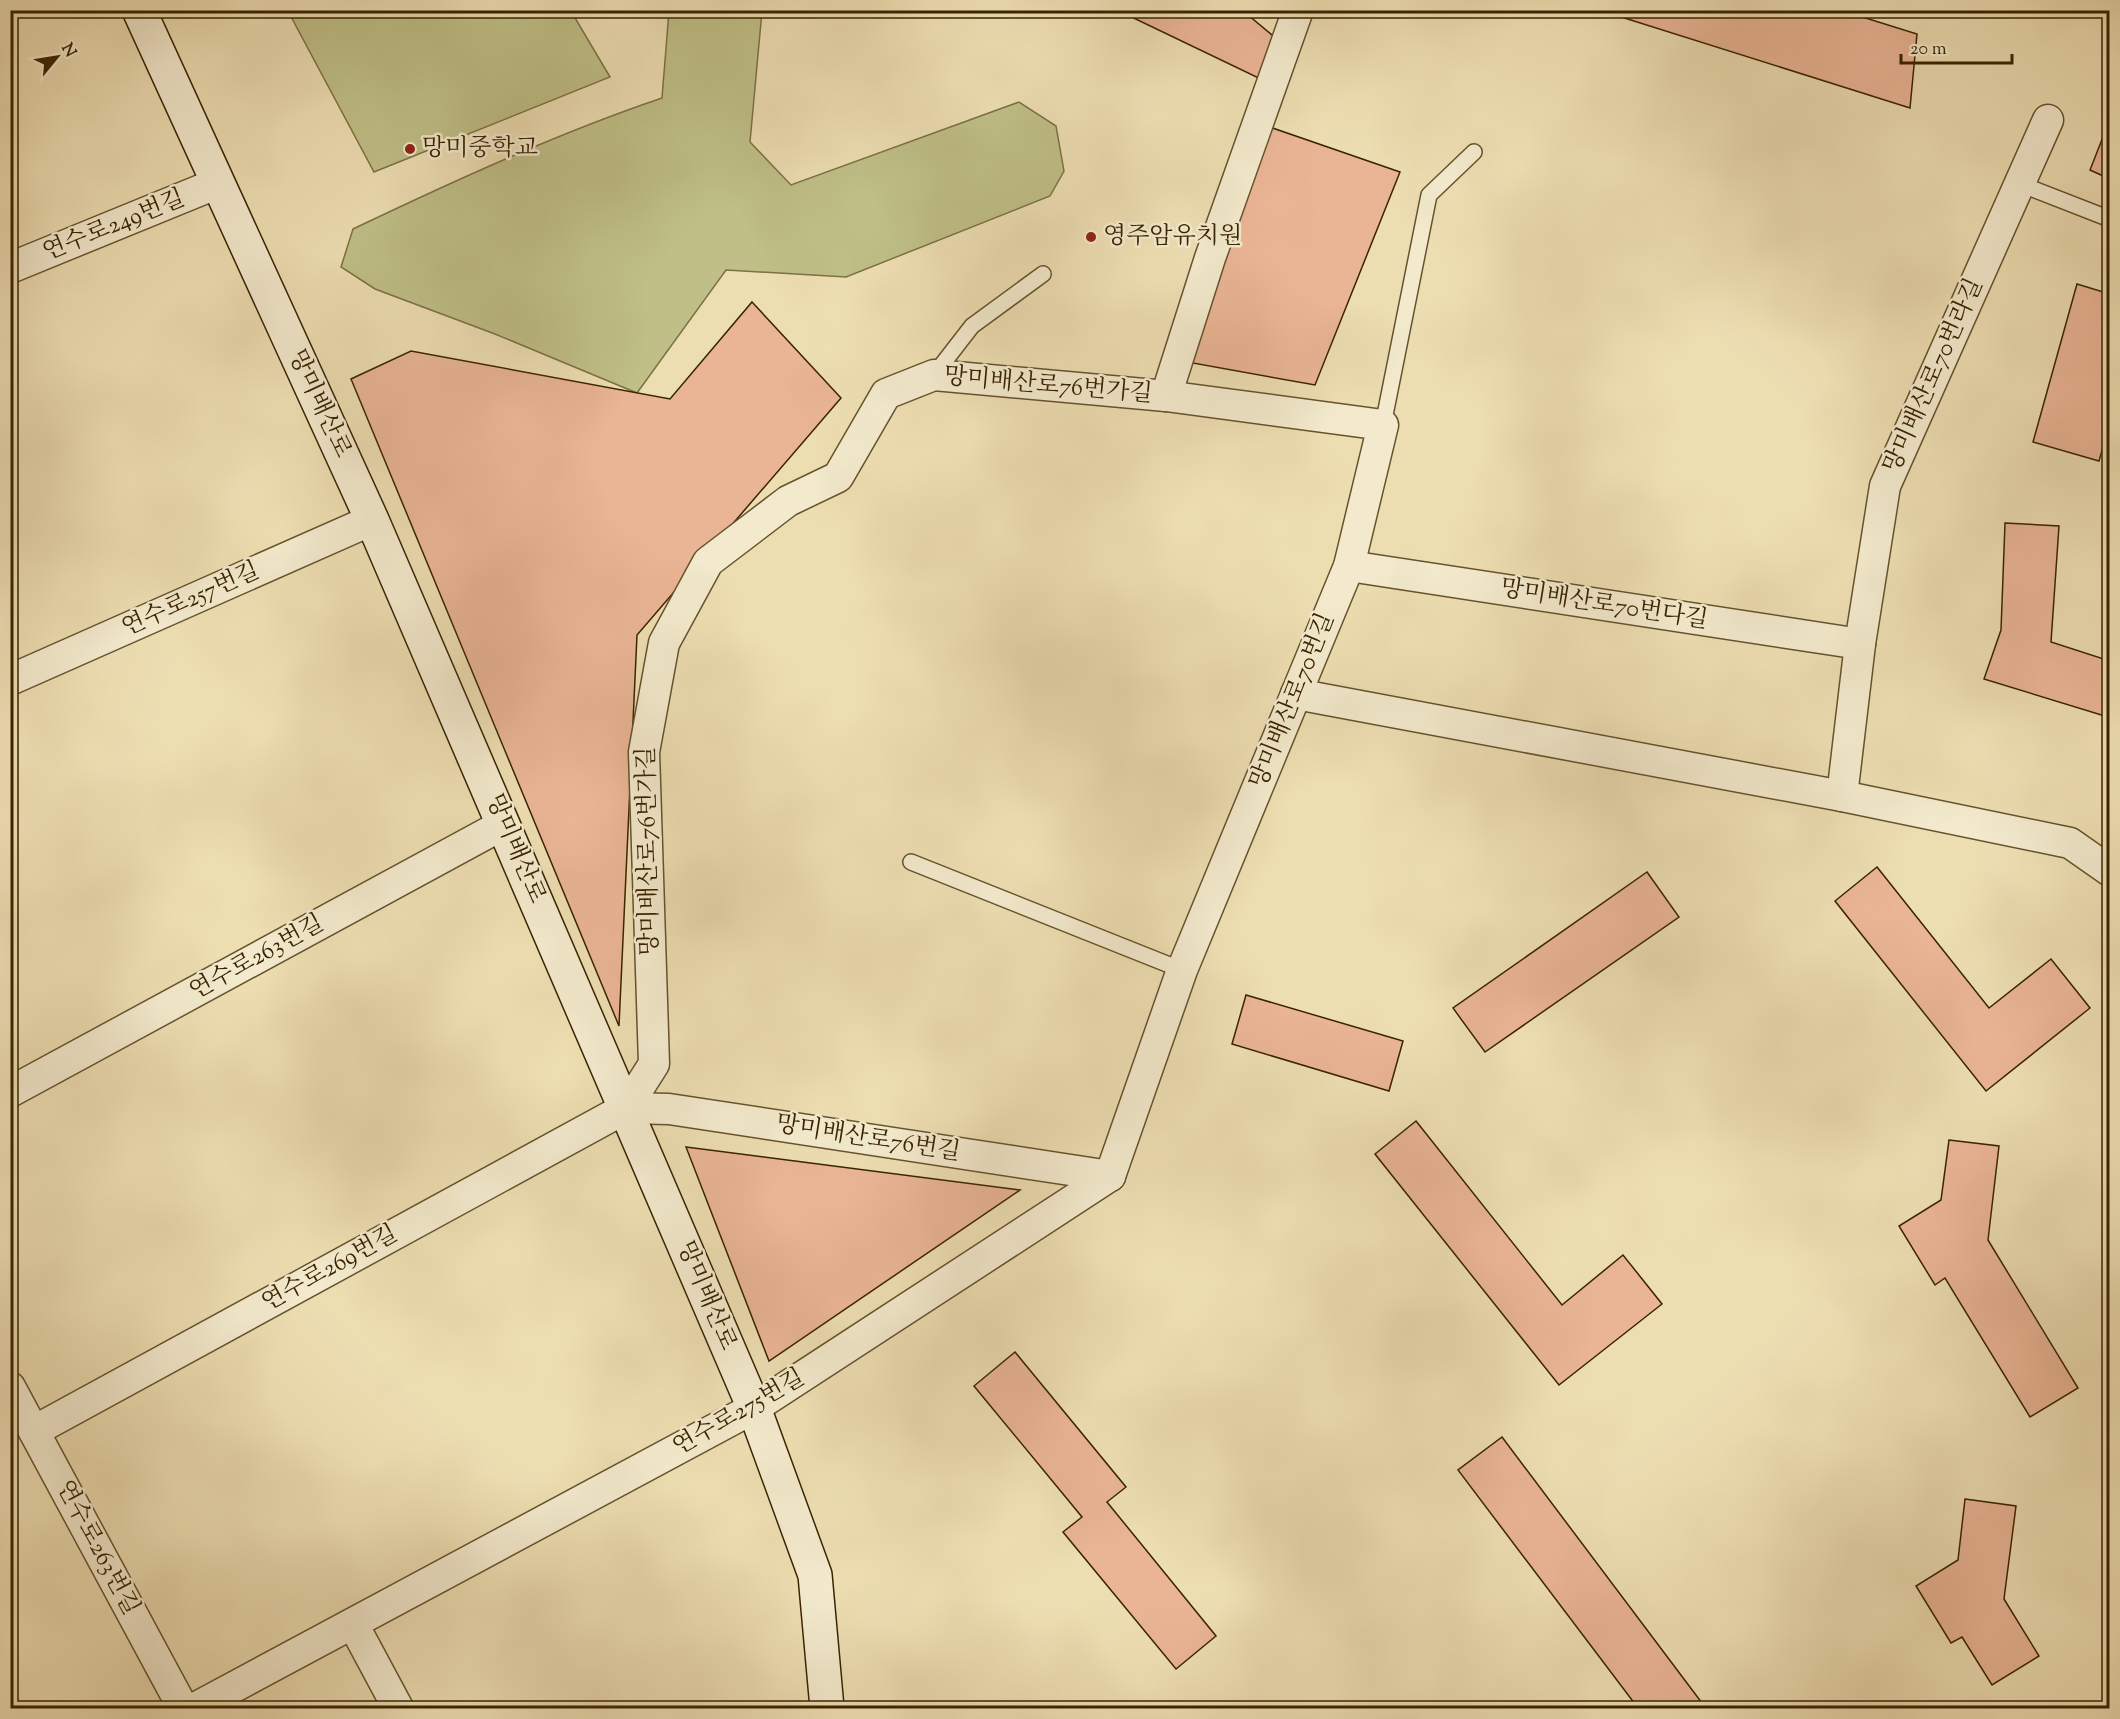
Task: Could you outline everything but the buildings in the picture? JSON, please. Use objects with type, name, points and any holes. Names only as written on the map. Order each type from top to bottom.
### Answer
[{"type":"street","name":"망미배산로","points":[[139,10],[372,520],[754,1408],[815,1575],[827,1708]]},
{"type":"street","points":[[1166,396],[1210,258],[1298,10]]},
{"type":"street","name":"망미배산로70번라길","points":[[1842,795],[1860,644],[1885,486],[2048,120]]},
{"type":"street","name":"연수로249번길","points":[[10,268],[218,183]]},
{"type":"street","name":"망미배산로76번가길","points":[[626,1108],[654,1064],[644,752],[664,643],[708,562],[788,501],[838,477],[886,394],[934,375],[1166,396],[1383,425]]},
{"type":"street","name":"망미배산로70번길","points":[[1110,1176],[1182,970],[1349,566],[1383,425]]},
{"type":"street","name":"연수로257번길","points":[[10,680],[372,520]]},
{"type":"street","name":"망미배산로70번다길","points":[[1349,566],[1860,644]]},
{"type":"street","points":[[1296,694],[1842,795],[2070,843],[2109,871]]},
{"type":"street","name":"연수로263번길","points":[[10,1092],[504,824]]},
{"type":"street","name":"망미배산로76번길","points":[[626,1108],[669,1109],[1110,1176]]},
{"type":"street","name":"연수로269번길","points":[[34,1431],[626,1108]]},
{"type":"street","name":"연수로275번길","points":[[195,1708],[754,1408],[1110,1176]]},
{"type":"street","name":"연수로263번길","points":[[10,1387],[183,1708]]},
{"type":"street","points":[[353,1624],[398,1708]]},
{"type":"lane","points":[[1383,425],[1429,195],[1474,152]]},
{"type":"lane","points":[[2020,184],[2109,219]]},
{"type":"lane","points":[[934,375],[972,326],[1043,274]]},
{"type":"lane","points":[[911,861],[1182,970]]},
{"type":"green space","name":"망미중학교","points":[[288,11],[571,11],[610,77],[374,172]]},
{"type":"green space","points":[[669,11],[762,11],[750,142],[791,185],[1019,102],[1056,126],[1064,171],[1050,196],[846,277],[726,270],[637,393],[495,334],[375,289],[341,267],[353,229],[506,159],[662,98]]},
{"type":"place","name":"망미중학교","points":[[410,149]]},
{"type":"place","name":"영주암유치원","points":[[1091,237]]}]
